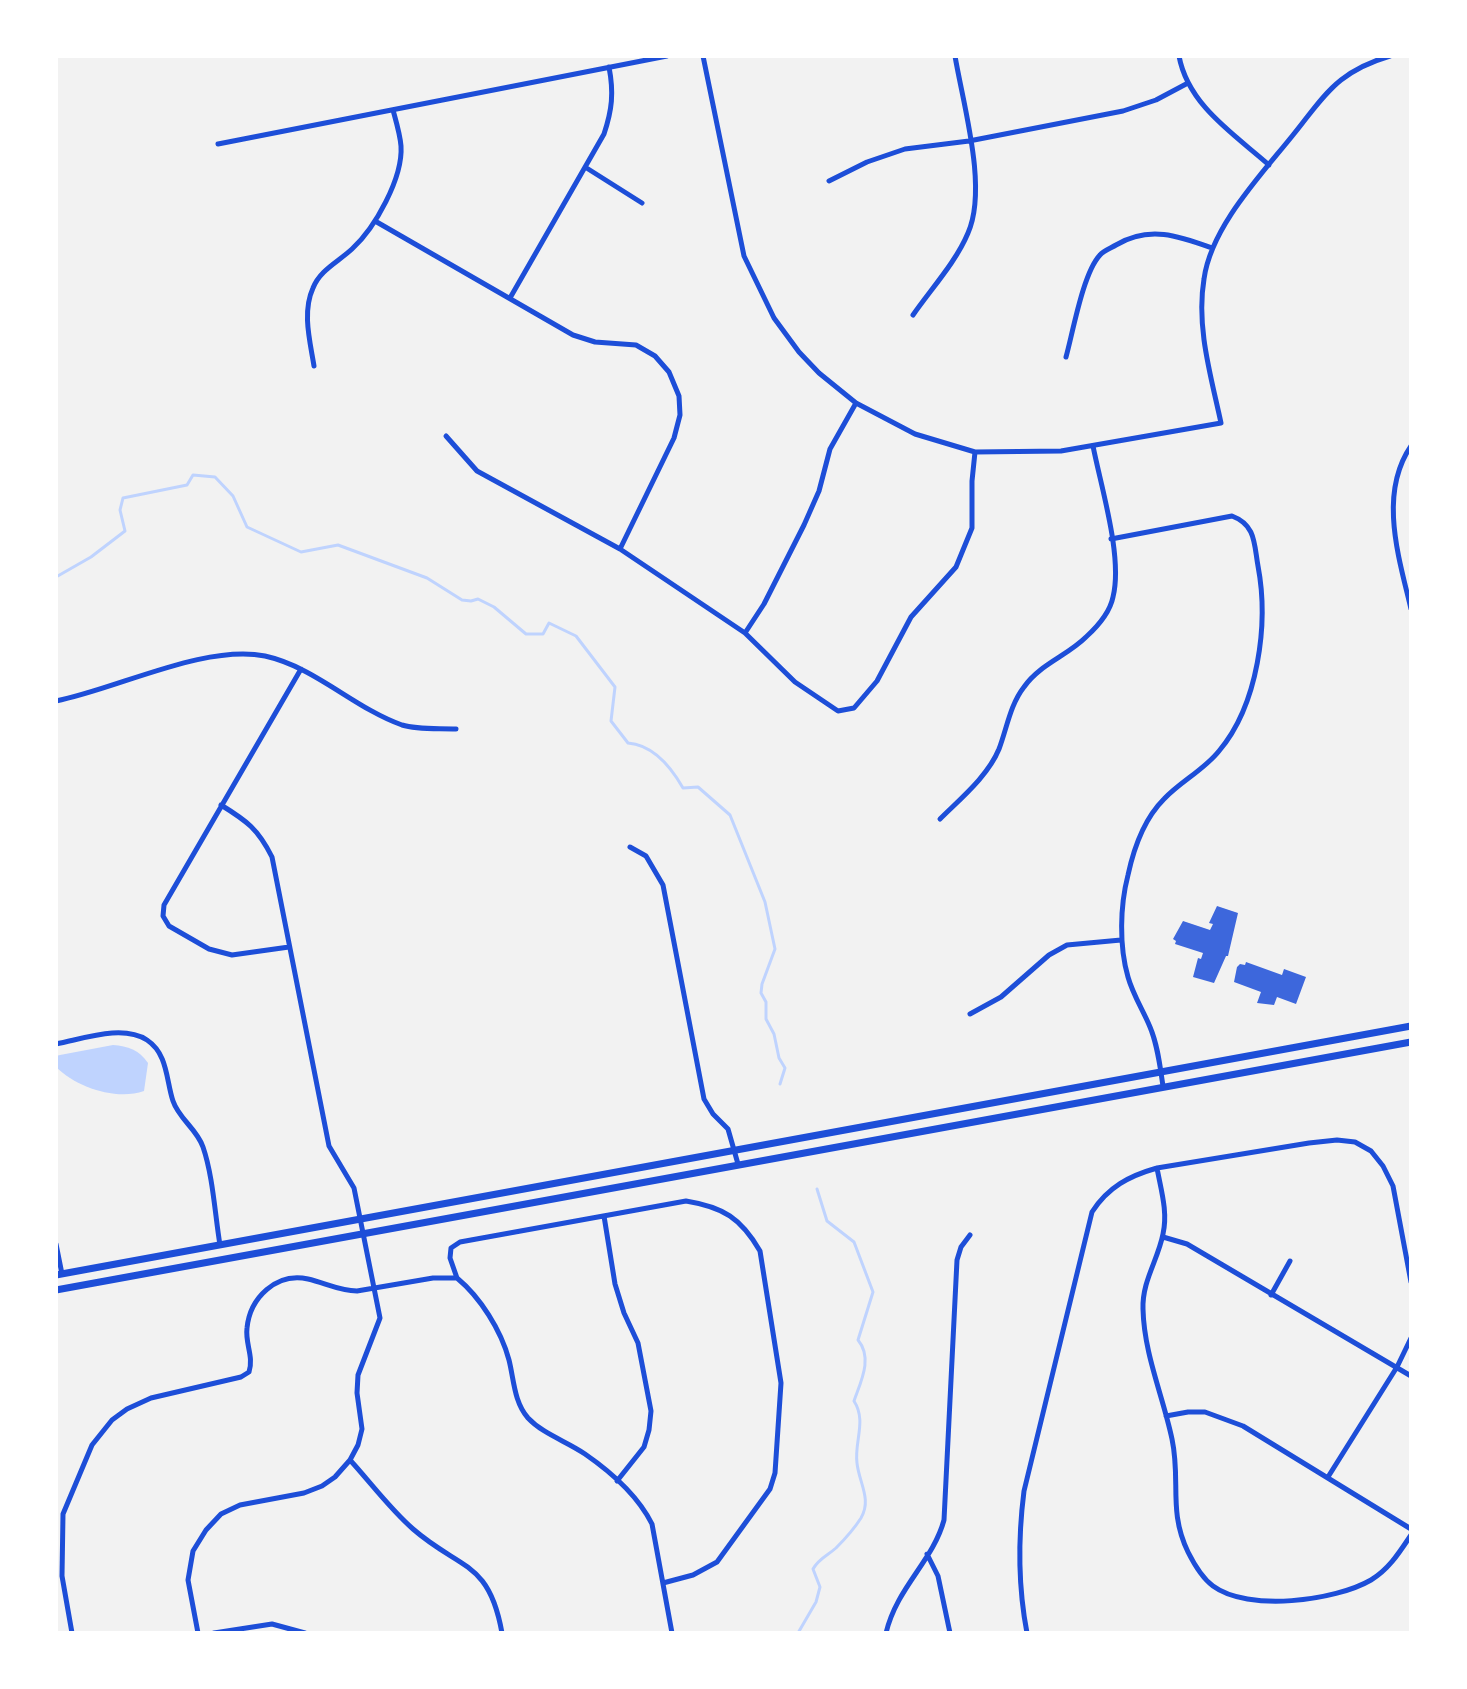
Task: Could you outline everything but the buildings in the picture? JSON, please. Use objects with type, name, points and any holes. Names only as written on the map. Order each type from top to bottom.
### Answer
[{"type":"main road","points":[[59,1274],[1411,1026]]},
{"type":"main road","points":[[56,1290],[1411,1042]]},
{"type":"main road","points":[[598,1174],[601,1190]]},
{"type":"main road","points":[[220,1245],[223,1260]]},
{"type":"street","points":[[218,144],[667,56]]},
{"type":"street","points":[[703,56],[744,256],[774,318],[799,352],[856,403],[915,434],[975,452],[1031,453],[1093,446],[1221,423],[1203,337],[1204,278],[1212,248],[1241,202],[1323,98],[1341,80],[1373,61],[1390,56]]},
{"type":"street","points":[[913,315],[969,233],[975,208],[976,182],[955,56]]},
{"type":"street","points":[[1179,56],[1188,83],[1206,110],[1269,165]]},
{"type":"street","points":[[510,298],[604,134],[612,108],[609,67]]},
{"type":"street","points":[[829,181],[867,162],[905,149],[969,141],[1123,111],[1156,100],[1188,83]]},
{"type":"street","points":[[314,366],[307,319],[312,290],[318,278],[350,251],[375,221],[396,179],[401,145],[393,110]]},
{"type":"street","points":[[585,167],[642,203]]},
{"type":"street","points":[[375,221],[573,335],[595,342],[636,345],[655,356],[669,372],[679,396],[680,415],[674,438],[620,549]]},
{"type":"street","points":[[1066,357],[1087,279],[1100,255],[1124,240],[1148,233],[1175,235],[1212,248]]},
{"type":"street","points":[[745,633],[764,604],[804,525],[819,491],[830,449],[856,403]]},
{"type":"street","points":[[446,436],[477,471],[620,549],[745,633],[795,682],[838,711],[854,708],[882,673],[911,617],[956,567],[965,550],[972,528],[975,452]]},
{"type":"street","points":[[940,819],[976,783],[998,752],[1010,713],[1022,689],[1036,672],[1084,640],[1102,620],[1113,599],[1116,570],[1093,446]]},
{"type":"street","points":[[1411,446],[1393,493],[1397,546],[1411,609]]},
{"type":"street","points":[[1111,539],[1232,516],[1244,520],[1251,531],[1261,583],[1263,624],[1255,672],[1238,723],[1218,752],[1164,799],[1139,836],[1127,877],[1121,940],[1127,976],[1150,1027],[1163,1086]]},
{"type":"street","points":[[56,701],[196,661],[235,654],[265,656],[301,669],[405,726],[456,729]]},
{"type":"street","points":[[289,947],[232,955],[209,949],[169,926],[163,916],[164,905],[301,669]]},
{"type":"street","points":[[198,1633],[188,1580],[193,1551],[221,1514],[240,1505],[304,1493],[322,1486],[350,1460],[362,1429],[358,1375],[380,1318],[354,1188],[329,1146],[272,857],[262,837],[249,823],[221,805]]},
{"type":"street","points":[[630,847],[646,856],[663,885],[704,1099],[728,1129],[738,1164]]},
{"type":"street","points":[[970,1014],[1008,992],[1049,955],[1067,945],[1121,940]]},
{"type":"street","points":[[56,1044],[119,1032],[148,1041],[160,1055],[167,1070],[173,1102],[181,1116],[196,1131],[204,1149],[220,1245]]},
{"type":"street","points":[[1027,1633],[1019,1527],[1024,1491],[1092,1212],[1100,1199],[1132,1175],[1157,1168],[1309,1143],[1355,1142],[1371,1151],[1393,1186],[1411,1282]]},
{"type":"street","points":[[1157,1168],[1165,1209],[1163,1237],[1149,1271],[1143,1308],[1154,1375],[1175,1456],[1175,1512],[1179,1531],[1199,1572],[1213,1586],[1230,1594],[1266,1601],[1326,1595],[1372,1579],[1395,1559],[1411,1535]]},
{"type":"street","points":[[663,1583],[706,1570],[717,1562],[770,1489],[775,1473],[782,1405],[779,1369],[760,1251],[750,1234],[732,1216],[712,1205],[686,1201],[460,1242],[451,1248],[450,1258],[457,1278],[471,1289],[500,1339],[508,1356],[517,1401],[526,1416],[539,1428],[585,1454],[636,1497],[652,1524],[672,1633]]},
{"type":"street","points":[[604,1216],[615,1284],[638,1343],[651,1411],[644,1447],[617,1481]]},
{"type":"street","points":[[886,1633],[898,1598],[940,1536],[944,1520],[957,1260],[961,1247],[970,1235]]},
{"type":"street","points":[[1163,1237],[1187,1244],[1411,1376]]},
{"type":"street","points":[[56,1244],[59,1274]]},
{"type":"street","points":[[1271,1295],[1290,1261]]},
{"type":"street","points":[[72,1633],[62,1576],[63,1514],[92,1445],[105,1426],[127,1409],[151,1398],[241,1377],[249,1372],[252,1361],[246,1331],[250,1315],[258,1297],[270,1286],[284,1280],[304,1278],[346,1291],[433,1278],[457,1278]]},
{"type":"street","points":[[1328,1477],[1397,1367],[1411,1338]]},
{"type":"street","points":[[1166,1416],[1205,1412],[1224,1418],[1411,1529]]},
{"type":"street","points":[[350,1460],[416,1532],[475,1571],[492,1598],[502,1633]]},
{"type":"street","points":[[927,1554],[938,1576],[950,1633]]},
{"type":"street","points":[[214,1633],[272,1624],[305,1633]]},
{"type":"water","points":[[113,1045],[133,1050],[148,1063],[144,1091],[121,1094],[97,1090],[74,1081],[56,1067],[56,1056]]},
{"type":"waterway","points":[[56,577],[91,557],[125,531],[120,510],[123,498],[187,485],[193,475],[215,477],[233,496],[247,527],[301,552],[338,545],[427,578],[462,600],[478,599],[494,607],[526,634],[543,634],[549,623],[576,636],[615,687],[611,721],[628,743],[654,753],[673,772],[683,788],[698,787],[730,815],[765,902],[775,949],[761,993],[766,1002],[766,1019],[785,1068],[780,1084]]},
{"type":"waterway","points":[[798,1633],[816,1602],[820,1587],[813,1569],[852,1530],[861,1518],[865,1504],[857,1463],[860,1416],[854,1401],[865,1362],[865,1354],[858,1340],[873,1292],[854,1242],[827,1221],[817,1189]]}]
